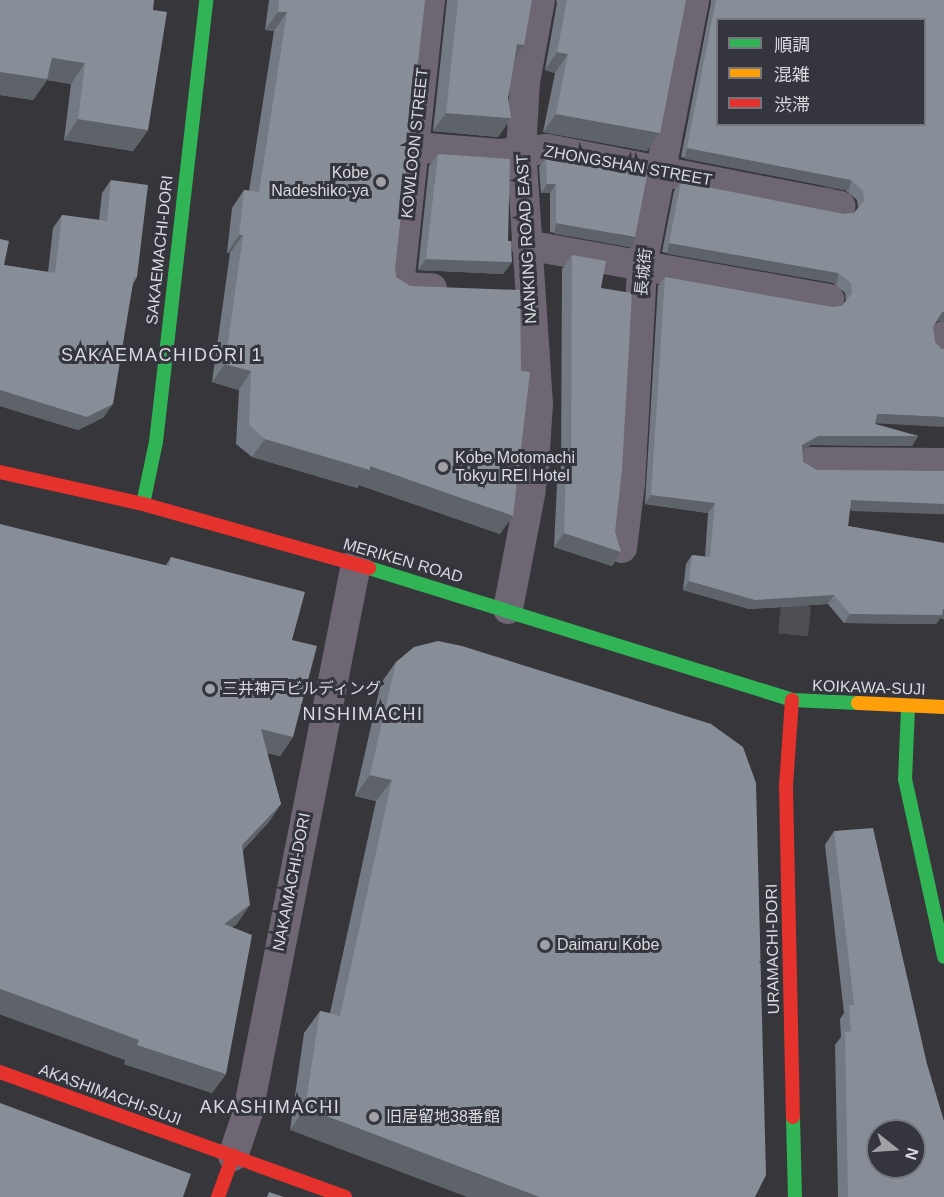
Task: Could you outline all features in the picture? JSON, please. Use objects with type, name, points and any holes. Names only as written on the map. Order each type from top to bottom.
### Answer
[{"type":"street","name":"SAKAEMACHI-DORI","points":[[143,504],[156,442],[206,0]]},
{"type":"street","name":"KOWLOON STREET","points":[[430,0],[399,287],[459,289]]},
{"type":"street","name":"NANKING ROAD EAST","points":[[508,609],[532,484],[538,404],[518,292],[526,245],[522,151],[525,82],[540,0]]},
{"type":"street","name":"長城街","points":[[622,548],[630,484],[642,266],[694,0]]},
{"type":"street","name":"ZHONGSHAN STREET","points":[[414,147],[500,154],[547,148],[841,206]]},
{"type":"street","points":[[526,245],[830,300]]},
{"type":"street","points":[[944,336],[944,343]]},
{"type":"street","points":[[811,462],[944,464]]},
{"type":"street","name":"MERIKEN ROAD","points":[[0,472],[143,504],[356,564],[508,609],[792,700]]},
{"type":"street","name":"NAKAMACHI-DORI","points":[[218,1197],[248,1112],[356,564]]},
{"type":"street","name":"KOIKAWA-SUJI","points":[[792,700],[908,708],[944,707]]},
{"type":"street","name":"URAMACHI-DORI","points":[[792,700],[786,786],[795,1197]]},
{"type":"street","points":[[908,708],[905,779],[944,957]]},
{"type":"street","name":"AKASHIMACHI-SUJI","points":[[0,1072],[345,1197]]},
{"type":"building","points":[[0,0],[154,0],[153,10],[167,12],[148,130],[78,119],[85,63],[52,58],[47,79],[0,72]]},
{"type":"building","points":[[279,0],[425,0],[395,268],[396,277],[410,286],[520,290],[521,371],[530,372],[513,516],[370,466],[370,470],[265,439],[249,425],[251,371],[225,364],[243,235],[239,235],[244,190],[259,192],[287,12],[278,12]]},
{"type":"building","points":[[458,0],[532,0],[524,45],[517,44],[508,98],[511,118],[446,113]]},
{"type":"building","points":[[567,0],[686,0],[660,133],[556,114],[568,54],[557,52]]},
{"type":"building","points":[[716,0],[944,0],[944,312],[933,326],[935,342],[944,349],[944,417],[877,414],[875,424],[918,436],[818,436],[802,445],[803,462],[817,470],[944,471],[944,504],[851,500],[848,526],[944,543],[944,609],[942,615],[850,614],[834,595],[755,600],[689,581],[692,555],[710,557],[715,503],[651,495],[665,277],[832,307],[842,306],[852,293],[851,283],[838,273],[669,243],[681,182],[844,214],[854,213],[864,201],[863,191],[851,180],[687,148]]},
{"type":"building","points":[[438,154],[510,159],[508,241],[511,241],[512,262],[426,259]]},
{"type":"building","points":[[546,158],[647,176],[635,237],[556,223],[556,184],[547,184]]},
{"type":"building","points":[[111,180],[148,185],[137,277],[134,277],[113,404],[87,417],[0,390],[0,239],[9,241],[4,265],[55,273],[62,215],[107,221]]},
{"type":"building","points":[[572,255],[606,261],[601,288],[632,293],[622,469],[615,532],[621,552],[564,533],[566,469],[571,470]]},
{"type":"building","points":[[0,524],[169,566],[171,557],[305,592],[292,640],[317,646],[293,737],[261,729],[281,804],[242,845],[250,905],[224,924],[252,935],[226,1074],[137,1045],[139,1040],[0,989]]},
{"type":"building","name":"Daimaru Kobe","points":[[438,641],[462,646],[711,724],[743,747],[756,783],[766,1175],[755,1197],[539,1197],[305,1108],[320,1011],[340,1016],[392,780],[370,775],[396,662],[414,647]]},
{"type":"building","points":[[873,828],[927,1064],[944,1121],[944,1197],[848,1197],[845,1032],[851,1031],[849,1005],[854,1005],[834,831]]},
{"type":"building","points":[[0,1103],[191,1174],[183,1197],[0,1197]]},
{"type":"building","points":[[269,1192],[284,1197],[267,1197]]},
{"type":"tunnel","points":[[827,324],[846,126]]},
{"type":"tunnel","points":[[793,635],[800,566]]},
{"type":"traffic: fast","points":[[143,504],[156,442],[206,0]]},
{"type":"traffic: fast","points":[[369,568],[792,700],[858,703]]},
{"type":"traffic: fast","points":[[908,708],[905,779],[944,957]]},
{"type":"traffic: fast","points":[[793,1117],[795,1197]]},
{"type":"traffic: slow","points":[[858,703],[944,707]]},
{"type":"traffic: jam","points":[[0,472],[143,504],[369,568]]},
{"type":"traffic: jam","points":[[792,700],[786,786],[793,1117]]},
{"type":"traffic: jam","points":[[0,1072],[345,1197]]},
{"type":"traffic: jam","points":[[218,1197],[233,1156]]},
{"type":"place","name":"Kobe Nadeshiko-ya","points":[[381,182]]},
{"type":"place","name":"Kobe Motomachi Tokyu REI Hotel","points":[[443,467]]},
{"type":"place","name":"三井神戸ビルディング","points":[[210,689]]},
{"type":"place","name":"Daimaru Kobe","points":[[545,945]]},
{"type":"place","name":"旧居留地38番館","points":[[374,1117]]},
{"type":"district","name":"SAKAEMACHIDŌRI 1","points":[[162,355]]},
{"type":"district","name":"NISHIMACHI","points":[[363,714]]},
{"type":"district","name":"AKASHIMACHI","points":[[270,1107]]}]
